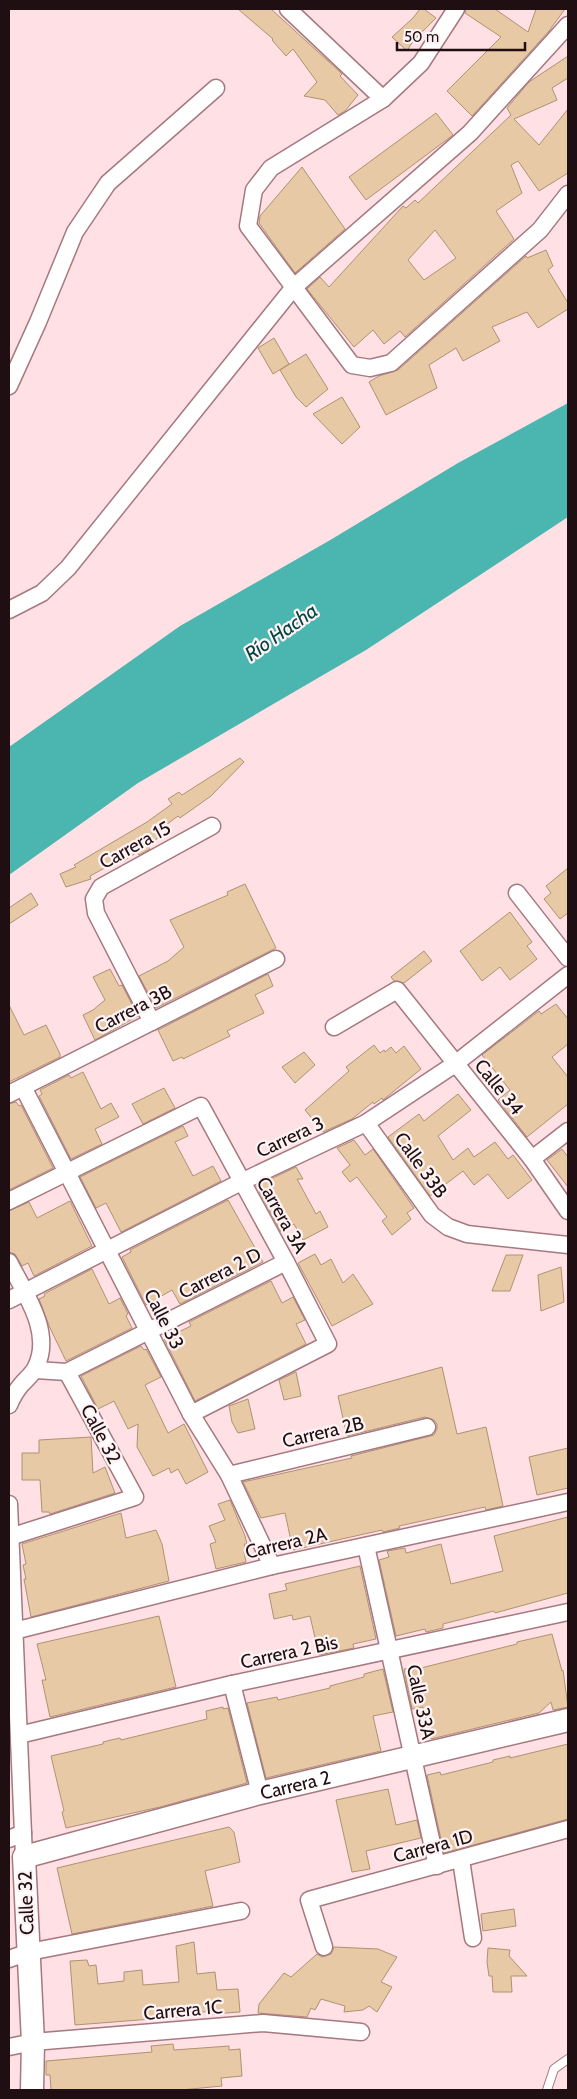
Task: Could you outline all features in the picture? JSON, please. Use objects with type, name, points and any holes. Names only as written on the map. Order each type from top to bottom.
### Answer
[{"type":"street","points":[[288,9],[383,99]]},
{"type":"street","points":[[456,9],[421,63],[383,99],[271,168],[254,190],[248,226],[352,365],[370,368],[391,363],[540,230],[568,194]]},
{"type":"street","points":[[9,610],[42,593],[68,568],[294,287],[470,133],[568,24]]},
{"type":"street","points":[[9,386],[75,232],[108,183],[216,88]]},
{"type":"street","name":"Carrera 15","points":[[152,1022],[96,913],[94,899],[101,887],[212,826]]},
{"type":"street","points":[[517,893],[568,958]]},
{"type":"street","name":"Carrera 3B","points":[[16,1091],[276,959]]},
{"type":"street","name":"Carrera 3","points":[[9,1300],[241,1182],[366,1123],[455,1064],[568,975]]},
{"type":"street","name":"Calle 34","points":[[334,1027],[397,990],[566,1204]]},
{"type":"street","name":"Calle 33","points":[[16,1091],[68,1172],[106,1251],[191,1414],[229,1475],[272,1566]]},
{"type":"street","name":"Carrera 3A","points":[[9,1201],[200,1106],[286,1262],[328,1344],[191,1414]]},
{"type":"street","name":"Calle 33B","points":[[366,1123],[432,1215],[448,1228],[467,1234],[568,1245]]},
{"type":"street","points":[[532,1159],[568,1131]]},
{"type":"street","points":[[9,1262],[36,1318],[43,1338],[42,1354],[36,1370],[20,1386],[9,1405]]},
{"type":"street","name":"Carrera 2 D","points":[[36,1370],[67,1372],[148,1333],[286,1262]]},
{"type":"street","name":"Calle 32","points":[[10,1537],[135,1497],[67,1372]]},
{"type":"street","name":"Carrera 2B","points":[[229,1475],[427,1427]]},
{"type":"street","name":"Carrera 2A","points":[[14,1632],[272,1566],[568,1502]]},
{"type":"street","name":"Calle 32","points":[[9,1504],[11,1595],[14,1632],[12,1654],[13,1717],[19,1735],[16,1836],[24,1857],[19,1955],[33,2042],[32,2090]]},
{"type":"street","name":"Calle 33A","points":[[366,1546],[437,1866]]},
{"type":"street","name":"Carrera 2 Bis","points":[[19,1735],[232,1684],[568,1612]]},
{"type":"street","points":[[232,1684],[260,1793]]},
{"type":"street","name":"Carrera 2","points":[[24,1857],[260,1793],[568,1720]]},
{"type":"street","name":"Carrera 1D","points":[[324,1947],[309,1900],[461,1860],[568,1829]]},
{"type":"street","points":[[461,1860],[473,1938]]},
{"type":"street","points":[[19,1955],[241,1910]]},
{"type":"street","name":"Carrera 1C","points":[[9,2046],[33,2042],[263,2024],[361,2032]]},
{"type":"lane","points":[[547,2090],[554,2069],[568,2059]]},
{"type":"water","name":"Río Hacha","points":[[568,403],[568,517],[366,650],[138,783],[9,875],[9,747],[180,626],[332,539],[458,463]]},
{"type":"building","points":[[238,9],[271,9],[340,72],[342,74],[340,76],[358,95],[345,111],[338,115],[325,100],[304,96],[317,82],[293,49],[286,56],[273,39]]},
{"type":"building","points":[[420,9],[424,9],[436,18],[413,41],[407,51],[392,37]]},
{"type":"building","points":[[466,9],[495,9],[528,32],[536,9],[565,9],[549,31],[472,116],[447,91],[501,37],[465,13]]},
{"type":"building","points":[[568,56],[568,78],[552,88],[557,100],[514,119],[539,145],[568,109],[568,173],[539,191],[518,161],[511,165],[522,193],[496,211],[514,239],[405,337],[400,331],[384,344],[373,330],[354,347],[307,289],[320,277],[329,287],[403,206],[406,208],[415,200],[418,203],[511,115],[507,108],[529,82]],"holes":[[[435,230],[456,258],[424,280],[408,260]]]},
{"type":"building","points":[[436,113],[453,135],[366,200],[349,177]]},
{"type":"building","points":[[302,167],[345,229],[295,273],[259,223],[260,216]]},
{"type":"building","points":[[546,250],[553,266],[548,270],[568,303],[568,309],[538,328],[527,312],[492,327],[500,341],[463,361],[456,348],[429,365],[437,388],[386,415],[369,382],[379,376],[398,370],[526,256],[527,258]]},
{"type":"building","points":[[274,338],[289,364],[273,374],[258,348]]},
{"type":"building","points":[[306,354],[328,389],[306,407],[296,397],[280,370]]},
{"type":"building","points":[[342,397],[360,427],[342,444],[313,414]]},
{"type":"building","points":[[240,758],[244,762],[211,796],[180,818],[178,816],[155,833],[158,838],[147,845],[150,849],[139,855],[137,852],[124,861],[123,858],[90,876],[91,879],[66,887],[60,874],[76,867],[74,865],[147,822],[172,804],[168,799],[179,792],[182,795]]},
{"type":"building","points":[[568,868],[568,913],[560,919],[544,899],[551,893],[546,886]]},
{"type":"building","points":[[245,884],[276,948],[156,1008],[139,976],[168,961],[184,947],[170,920],[228,895],[227,892]]},
{"type":"building","points":[[31,893],[38,905],[9,924],[9,908]]},
{"type":"building","points":[[510,912],[532,942],[527,946],[537,959],[510,980],[500,967],[482,981],[460,951]]},
{"type":"building","points":[[424,951],[432,961],[404,983],[394,981],[391,977]]},
{"type":"building","points":[[110,969],[119,986],[122,985],[138,1016],[95,1040],[83,1015],[93,1010],[105,1000],[93,977]]},
{"type":"building","points":[[268,974],[273,986],[255,995],[264,1013],[227,1031],[230,1036],[183,1059],[182,1057],[173,1061],[158,1030]]},
{"type":"building","points":[[556,1004],[568,1019],[568,1044],[552,1057],[568,1077],[568,1104],[527,1137],[498,1100],[510,1090],[482,1055],[539,1011],[541,1014]]},
{"type":"building","points":[[9,1005],[24,1035],[46,1025],[60,1057],[9,1082]]},
{"type":"building","points":[[374,1045],[380,1053],[384,1050],[385,1052],[391,1047],[396,1053],[404,1046],[421,1069],[383,1100],[382,1098],[374,1104],[373,1102],[352,1119],[323,1132],[305,1110],[349,1071],[346,1067]]},
{"type":"building","points":[[304,1052],[315,1065],[295,1083],[282,1067]]},
{"type":"building","points":[[83,1072],[101,1109],[111,1103],[119,1117],[95,1129],[102,1144],[71,1159],[39,1096],[42,1094],[40,1090],[69,1075],[71,1078]]},
{"type":"building","points":[[164,1088],[175,1108],[143,1124],[132,1104]]},
{"type":"building","points":[[458,1094],[471,1110],[438,1136],[453,1160],[468,1148],[474,1157],[495,1142],[508,1159],[513,1155],[532,1180],[508,1199],[488,1174],[474,1185],[463,1171],[430,1196],[388,1137],[419,1114],[424,1121]]},
{"type":"building","points":[[16,1102],[19,1106],[21,1105],[53,1168],[9,1190],[9,1104]]},
{"type":"building","points":[[183,1126],[188,1136],[175,1142],[193,1176],[213,1166],[221,1181],[121,1232],[106,1203],[96,1208],[80,1177]]},
{"type":"building","points":[[354,1140],[365,1155],[373,1149],[414,1208],[407,1213],[411,1219],[392,1235],[382,1221],[387,1217],[357,1177],[350,1182],[342,1172],[350,1165],[337,1148]]},
{"type":"building","points":[[562,1149],[568,1157],[568,1187],[547,1160]]},
{"type":"building","points":[[296,1167],[303,1179],[297,1179],[316,1214],[320,1211],[328,1227],[303,1240],[294,1224],[281,1232],[256,1186]]},
{"type":"building","points":[[228,1200],[263,1262],[180,1304],[172,1290],[146,1305],[122,1257],[131,1252],[130,1250]]},
{"type":"building","points":[[70,1201],[92,1246],[34,1276],[28,1263],[22,1266],[15,1254],[9,1252],[9,1211],[29,1202],[37,1218]]},
{"type":"building","points":[[315,1254],[321,1265],[331,1259],[343,1283],[353,1274],[373,1304],[332,1326],[298,1263]]},
{"type":"building","points":[[506,1255],[523,1255],[510,1291],[492,1291]]},
{"type":"building","points":[[561,1267],[564,1302],[541,1311],[538,1275]]},
{"type":"building","points":[[92,1269],[109,1304],[120,1298],[132,1328],[66,1361],[39,1299],[45,1296],[44,1294]]},
{"type":"building","points":[[271,1281],[282,1303],[293,1297],[305,1320],[296,1324],[306,1344],[195,1401],[164,1339],[191,1326],[189,1322]]},
{"type":"building","points":[[141,1346],[144,1350],[146,1349],[161,1377],[145,1385],[168,1433],[184,1424],[208,1472],[186,1484],[178,1469],[171,1473],[169,1468],[153,1476],[137,1447],[138,1424],[128,1429],[114,1401],[98,1409],[81,1376]]},
{"type":"building","points":[[442,1367],[457,1434],[486,1427],[503,1506],[486,1510],[485,1507],[399,1526],[400,1528],[383,1532],[382,1530],[293,1550],[285,1513],[261,1518],[243,1482],[352,1458],[351,1456],[434,1435],[437,1424],[434,1420],[425,1417],[347,1436],[338,1396]]},
{"type":"building","points":[[296,1372],[301,1396],[284,1400],[279,1380]]},
{"type":"building","points":[[248,1399],[255,1429],[238,1433],[232,1422],[229,1406]]},
{"type":"building","points":[[91,1437],[93,1473],[105,1467],[115,1493],[50,1514],[49,1512],[42,1512],[40,1480],[22,1480],[22,1453],[39,1453],[39,1440]]},
{"type":"building","points":[[568,1448],[568,1488],[537,1495],[529,1457]]},
{"type":"building","points":[[230,1500],[245,1536],[247,1544],[244,1544],[246,1562],[216,1569],[210,1544],[216,1542],[209,1526],[225,1520],[218,1504]]},
{"type":"building","points":[[121,1513],[126,1538],[156,1530],[162,1544],[169,1581],[31,1617],[24,1579],[26,1579],[23,1565],[26,1564],[22,1544]]},
{"type":"building","points":[[568,1517],[568,1593],[495,1613],[494,1611],[443,1624],[443,1628],[426,1632],[425,1629],[396,1636],[379,1560],[389,1557],[387,1551],[405,1548],[406,1553],[441,1544],[451,1584],[503,1571],[494,1536]]},
{"type":"building","points":[[360,1566],[376,1639],[353,1644],[354,1648],[319,1655],[310,1616],[293,1620],[292,1615],[274,1619],[269,1594],[287,1590],[285,1584]]},
{"type":"building","points":[[159,1616],[176,1687],[50,1717],[42,1680],[46,1680],[37,1644]]},
{"type":"building","points":[[552,1634],[563,1670],[568,1707],[553,1710],[551,1702],[539,1713],[431,1739],[423,1707],[412,1709],[404,1669],[413,1667],[413,1670]]},
{"type":"building","points":[[383,1669],[393,1712],[373,1716],[381,1751],[266,1778],[247,1703],[277,1697],[278,1700],[330,1688],[330,1686],[364,1677],[364,1674]]},
{"type":"building","points":[[223,1707],[223,1709],[228,1708],[247,1783],[160,1807],[66,1828],[62,1812],[64,1811],[51,1756],[103,1744],[103,1742],[111,1740],[120,1738],[121,1740],[207,1719],[206,1711]]},
{"type":"building","points":[[568,1744],[568,1819],[444,1853],[427,1775],[440,1772],[441,1775],[493,1762],[493,1760],[510,1756],[510,1758]]},
{"type":"building","points":[[388,1789],[396,1825],[417,1820],[421,1838],[366,1851],[370,1869],[352,1872],[336,1800]]},
{"type":"building","points":[[229,1827],[234,1832],[240,1862],[205,1871],[213,1906],[72,1934],[57,1868]]},
{"type":"building","points":[[514,1909],[516,1926],[483,1931],[481,1914]]},
{"type":"building","points":[[194,1942],[197,1974],[215,1972],[217,1990],[238,1989],[240,2012],[211,2014],[211,2010],[190,2016],[75,2025],[70,1961],[87,1960],[89,1966],[96,1965],[98,1984],[124,1981],[124,1972],[142,1970],[143,1985],[179,1982],[176,1946]]},
{"type":"building","points":[[334,1947],[378,1949],[397,1957],[381,1982],[392,1987],[377,2012],[369,2006],[363,2010],[344,2012],[345,2006],[321,1999],[315,2010],[311,2008],[307,2017],[258,2013],[259,2004],[284,1973],[291,1977],[317,1954],[322,1957],[331,1954]]},
{"type":"building","points":[[488,1948],[510,1950],[509,1956],[527,1976],[511,1976],[512,1992],[493,1992],[492,1976],[489,1976],[487,1962]]},
{"type":"building","points":[[173,2044],[174,2050],[229,2046],[229,2050],[240,2049],[242,2076],[221,2078],[222,2086],[181,2090],[51,2090],[50,2075],[46,2075],[46,2061],[152,2052],[151,2046]]}]
